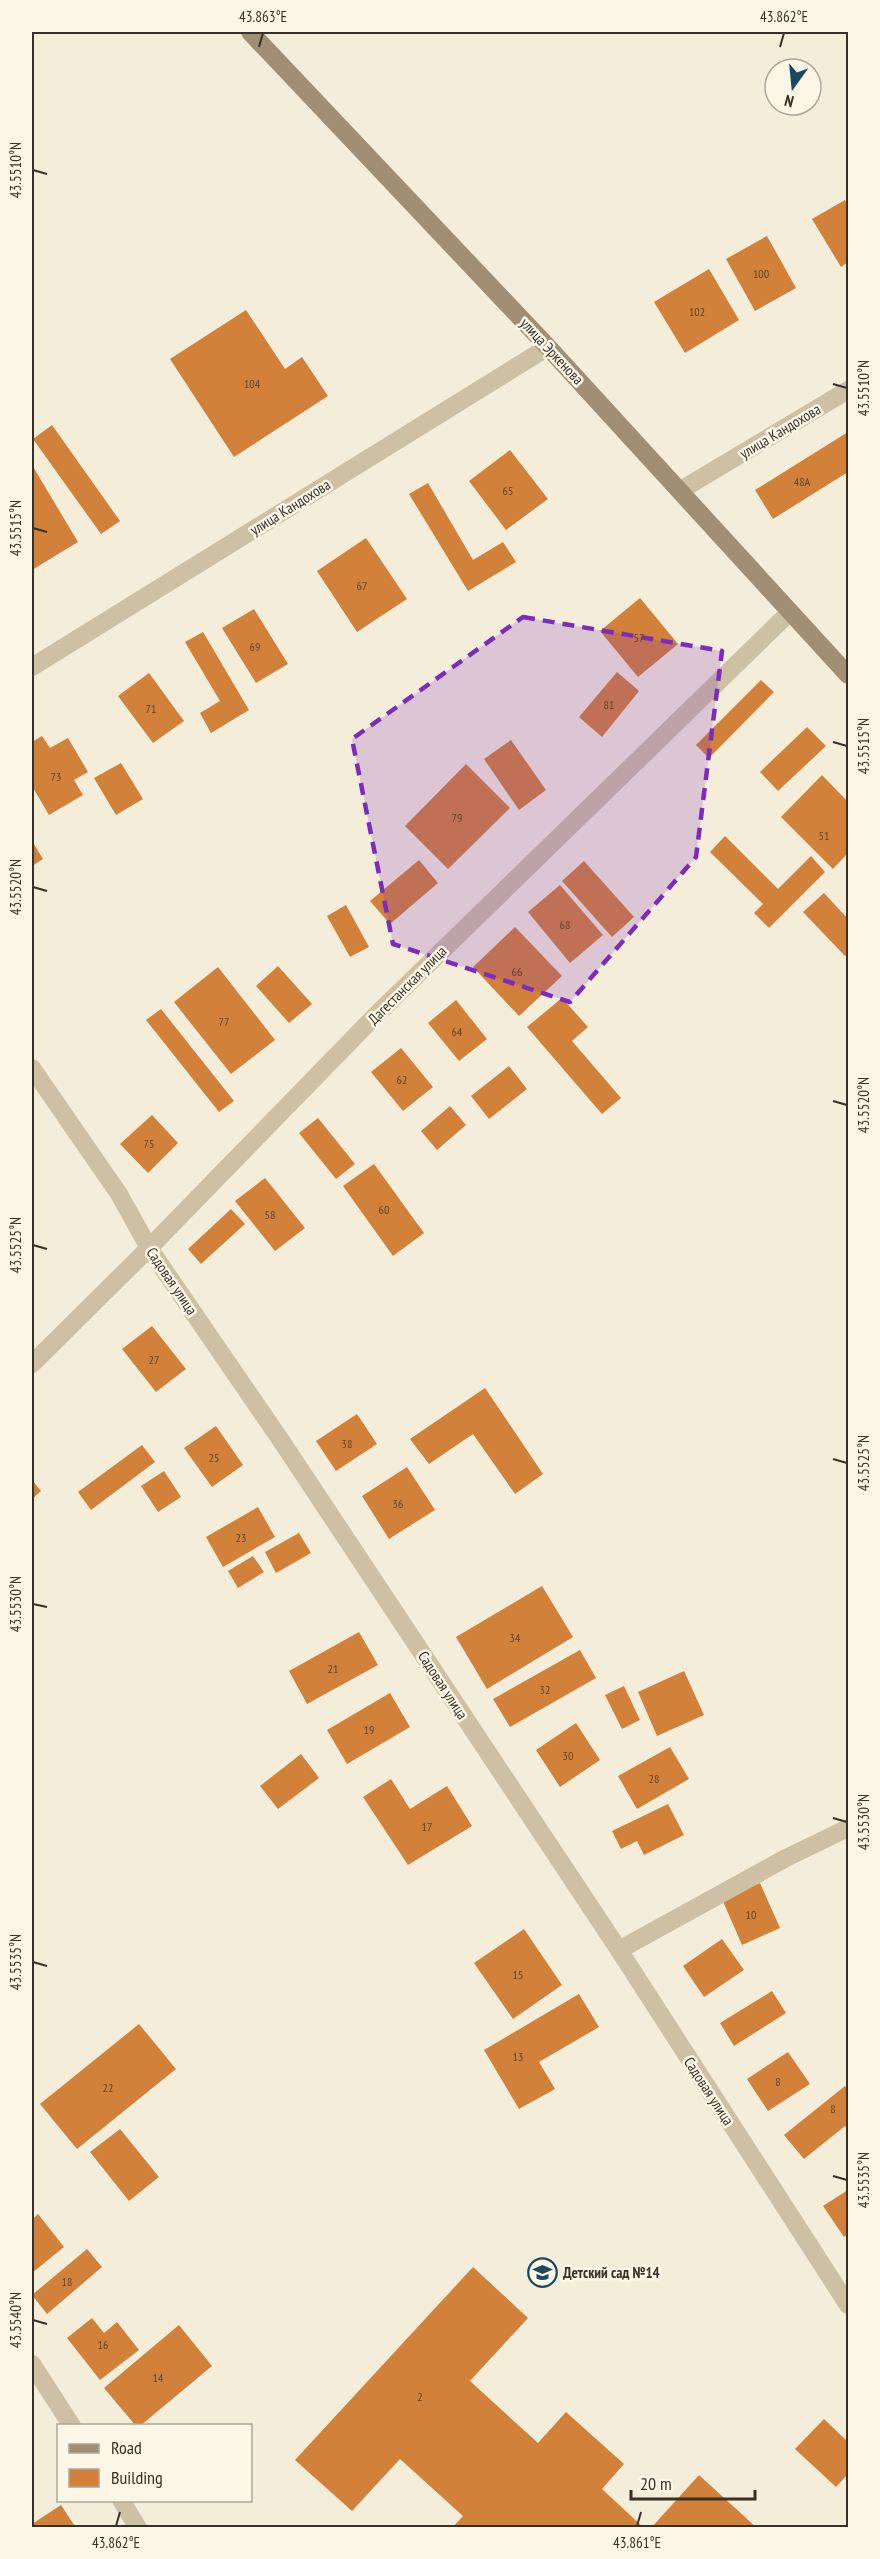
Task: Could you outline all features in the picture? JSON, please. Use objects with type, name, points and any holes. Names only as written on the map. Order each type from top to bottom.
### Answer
[{"type":"street","name":"улица Эркенова","points":[[250,32],[548,347],[849,675]]},
{"type":"street","name":"улица Кандохова","points":[[32,667],[548,347]]},
{"type":"street","name":"улица Кандохова","points":[[681,490],[849,390]]},
{"type":"street","name":"Дагестанская улица","points":[[32,1364],[149,1248],[375,1016],[790,612]]},
{"type":"street","name":"Садовая улица","points":[[32,1068],[119,1194],[149,1248],[282,1442],[618,1950],[849,2305]]},
{"type":"street","points":[[618,1950],[786,1858],[849,1828]]},
{"type":"street","points":[[32,2364],[71,2424]]},
{"type":"street","points":[[122,2502],[138,2528]]},
{"type":"highlighted area","points":[[523,617],[722,651],[696,857],[570,1002],[393,944],[352,739]]},
{"type":"building","points":[[845,200],[848,206],[848,262],[841,267],[812,219]]},
{"type":"building","points":[[767,236],[796,288],[755,311],[726,259]]},
{"type":"building","points":[[709,269],[739,320],[685,353],[654,302]]},
{"type":"building","points":[[246,310],[285,369],[302,357],[328,396],[234,457],[170,359]]},
{"type":"building","points":[[52,425],[120,521],[101,534],[33,439]]},
{"type":"building","points":[[848,432],[848,472],[773,519],[755,490]]},
{"type":"building","points":[[510,450],[548,499],[506,530],[469,481]]},
{"type":"building","points":[[32,465],[78,542],[32,570]]},
{"type":"building","points":[[428,483],[473,560],[503,542],[516,562],[468,591],[409,494]]},
{"type":"building","points":[[366,538],[407,599],[357,632],[317,571]]},
{"type":"building","points":[[640,598],[678,644],[638,677],[600,631]]},
{"type":"building","points":[[254,609],[288,664],[256,683],[222,628]]},
{"type":"building","points":[[203,632],[249,710],[211,733],[200,713],[220,701],[185,642]]},
{"type":"building","points":[[617,672],[639,691],[602,737],[579,717]]},
{"type":"building","points":[[149,673],[184,721],[153,743],[118,696]]},
{"type":"building","points":[[761,680],[774,692],[709,758],[696,745]]},
{"type":"building","points":[[807,727],[826,746],[778,791],[760,772]]},
{"type":"building","points":[[42,736],[50,748],[68,738],[88,772],[74,780],[83,795],[49,815],[32,786],[32,742]]},
{"type":"building","points":[[511,740],[546,790],[519,810],[484,759]]},
{"type":"building","points":[[121,763],[143,799],[116,815],[94,778]]},
{"type":"building","points":[[466,764],[510,808],[448,869],[405,826]]},
{"type":"building","points":[[822,775],[848,802],[848,853],[833,869],[781,817]]},
{"type":"building","points":[[725,836],[778,889],[811,856],[825,872],[769,928],[754,913],[763,904],[710,852]]},
{"type":"building","points":[[32,841],[43,859],[32,866]]},
{"type":"building","points":[[419,860],[438,883],[390,924],[370,901]]},
{"type":"building","points":[[584,861],[634,917],[612,937],[562,881]]},
{"type":"building","points":[[560,885],[603,935],[570,963],[528,912]]},
{"type":"building","points":[[824,893],[848,919],[848,953],[845,956],[803,912]]},
{"type":"building","points":[[346,905],[369,947],[350,957],[327,916]]},
{"type":"building","points":[[515,927],[562,976],[519,1016],[473,967]]},
{"type":"building","points":[[278,966],[312,1004],[289,1023],[256,986]]},
{"type":"building","points":[[218,967],[275,1040],[231,1074],[174,1002]]},
{"type":"building","points":[[562,998],[588,1027],[572,1041],[621,1098],[602,1114],[527,1027]]},
{"type":"building","points":[[456,1000],[487,1039],[459,1061],[428,1023]]},
{"type":"building","points":[[161,1009],[234,1101],[219,1112],[146,1020]]},
{"type":"building","points":[[401,1048],[433,1087],[403,1111],[371,1072]]},
{"type":"building","points":[[509,1066],[527,1089],[489,1119],[471,1096]]},
{"type":"building","points":[[450,1106],[466,1125],[437,1150],[421,1131]]},
{"type":"building","points":[[152,1115],[178,1143],[148,1173],[120,1144]]},
{"type":"building","points":[[318,1118],[355,1164],[336,1179],[299,1133]]},
{"type":"building","points":[[374,1164],[424,1233],[393,1256],[343,1186]]},
{"type":"building","points":[[265,1178],[305,1228],[275,1251],[235,1201]]},
{"type":"building","points":[[231,1209],[245,1224],[201,1264],[188,1249]]},
{"type":"building","points":[[152,1326],[186,1369],[156,1392],[122,1349]]},
{"type":"building","points":[[485,1388],[543,1474],[515,1494],[473,1434],[429,1464],[410,1439]]},
{"type":"building","points":[[357,1414],[377,1444],[336,1471],[316,1441]]},
{"type":"building","points":[[216,1426],[243,1465],[212,1487],[184,1448]]},
{"type":"building","points":[[142,1445],[155,1462],[91,1510],[78,1492]]},
{"type":"building","points":[[407,1467],[435,1510],[389,1539],[362,1496]]},
{"type":"building","points":[[164,1471],[181,1497],[158,1512],[141,1486]]},
{"type":"building","points":[[32,1480],[41,1491],[32,1499]]},
{"type":"building","points":[[258,1507],[275,1537],[223,1567],[206,1537]]},
{"type":"building","points":[[299,1533],[311,1553],[276,1573],[265,1552]]},
{"type":"building","points":[[253,1556],[264,1572],[238,1588],[228,1571]]},
{"type":"building","points":[[542,1586],[573,1637],[487,1689],[456,1637]]},
{"type":"building","points":[[359,1632],[378,1665],[307,1704],[289,1671]]},
{"type":"building","points":[[580,1650],[596,1678],[510,1727],[493,1699]]},
{"type":"building","points":[[684,1671],[704,1715],[657,1736],[638,1692]]},
{"type":"building","points":[[624,1686],[640,1720],[622,1729],[605,1695]]},
{"type":"building","points":[[390,1693],[410,1727],[347,1764],[327,1730]]},
{"type":"building","points":[[576,1723],[600,1760],[560,1787],[536,1750]]},
{"type":"building","points":[[670,1747],[689,1779],[637,1809],[618,1776]]},
{"type":"building","points":[[301,1754],[319,1778],[278,1809],[260,1786]]},
{"type":"building","points":[[391,1779],[410,1809],[447,1786],[472,1826],[408,1865],[363,1797]]},
{"type":"building","points":[[668,1804],[684,1835],[644,1855],[637,1841],[621,1849],[612,1831]]},
{"type":"building","points":[[760,1883],[780,1928],[742,1945],[722,1899]]},
{"type":"building","points":[[524,1929],[562,1985],[513,2019],[474,1963]]},
{"type":"building","points":[[722,1939],[744,1970],[704,1997],[683,1966]]},
{"type":"building","points":[[772,1991],[786,2013],[734,2046],[720,2023]]},
{"type":"building","points":[[579,1994],[599,2027],[539,2062],[555,2089],[519,2109],[484,2050]]},
{"type":"building","points":[[139,2024],[176,2069],[77,2149],[40,2104]]},
{"type":"building","points":[[788,2052],[810,2084],[768,2111],[747,2079]]},
{"type":"building","points":[[845,2086],[848,2090],[848,2130],[845,2126],[804,2159],[784,2135]]},
{"type":"building","points":[[120,2129],[159,2177],[129,2201],[90,2152]]},
{"type":"building","points":[[848,2190],[848,2234],[844,2237],[823,2206]]},
{"type":"building","points":[[38,2214],[64,2247],[32,2273],[32,2220]]},
{"type":"building","points":[[87,2249],[102,2267],[47,2314],[32,2295]]},
{"type":"building","points":[[473,2267],[528,2318],[470,2381],[538,2443],[566,2412],[624,2464],[602,2489],[644,2528],[452,2528],[463,2516],[400,2459],[352,2511],[295,2460]]},
{"type":"building","points":[[92,2318],[104,2333],[117,2322],[139,2350],[100,2380],[67,2338]]},
{"type":"building","points":[[179,2325],[212,2366],[142,2424],[134,2424],[104,2388]]},
{"type":"building","points":[[824,2419],[848,2442],[848,2474],[836,2487],[795,2449]]},
{"type":"building","points":[[699,2475],[757,2528],[651,2528]]},
{"type":"building","points":[[61,2505],[76,2528],[32,2528],[32,2524]]},
{"type":"place","name":"Детский сад №14","points":[[542,2272]]}]
